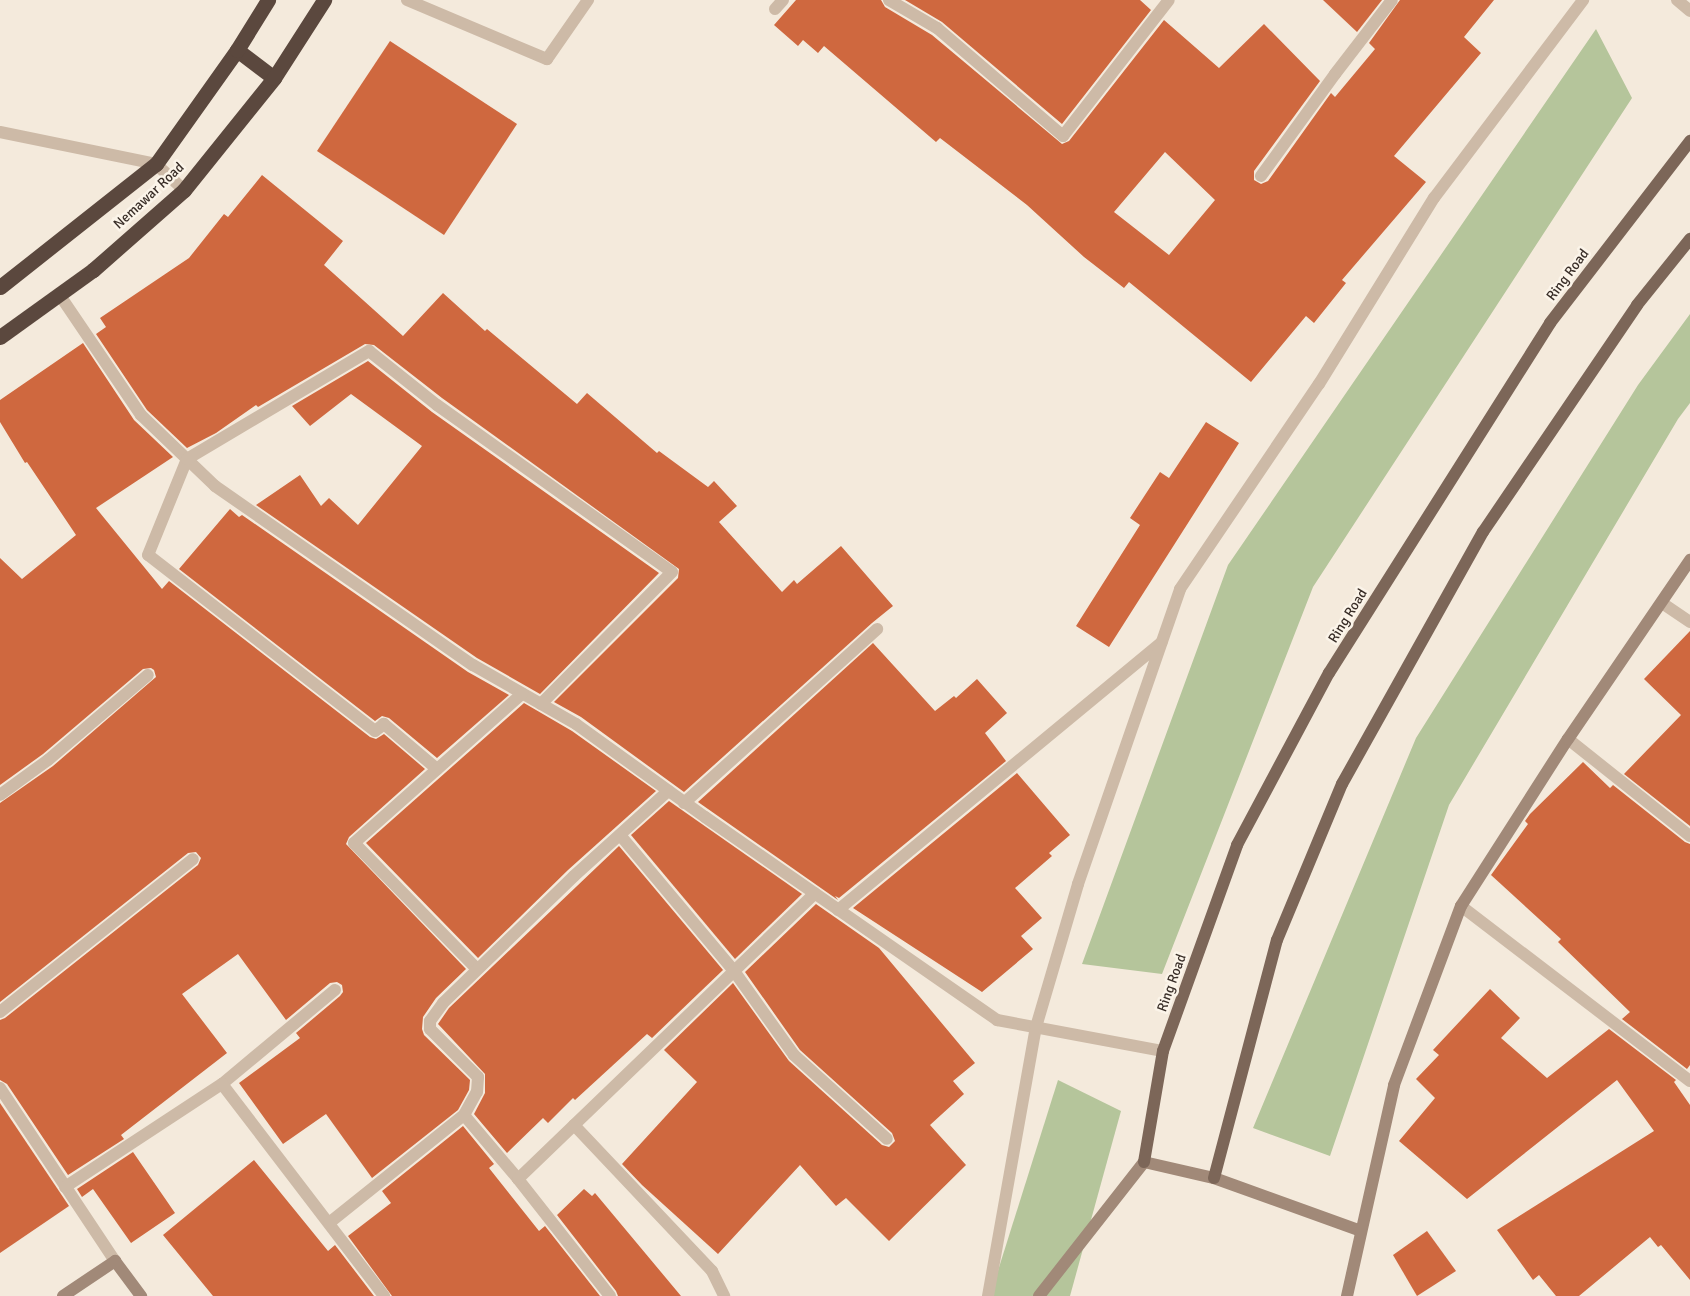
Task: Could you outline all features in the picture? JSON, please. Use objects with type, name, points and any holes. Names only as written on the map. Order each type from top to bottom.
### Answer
[{"type":"highway","name":"Nemawar Road","points":[[0,288],[156,164],[237,50],[268,0]]},
{"type":"highway","name":"Nemawar Road","points":[[0,336],[93,270],[184,190],[274,78],[324,0]]},
{"type":"highway","points":[[237,50],[274,78]]},
{"type":"main road","name":"Ring Road","points":[[1144,1162],[1163,1052],[1237,845],[1329,673],[1550,323],[1690,141]]},
{"type":"main road","points":[[1214,1178],[1277,940],[1342,784],[1483,532],[1637,305],[1690,239]]},
{"type":"street","points":[[407,0],[547,59],[588,0]]},
{"type":"street","points":[[889,0],[937,28],[1063,136],[1166,1]]},
{"type":"street","points":[[1261,176],[1334,74],[1392,0]]},
{"type":"street","points":[[988,1296],[1036,1027],[1078,884],[1180,589],[1319,384],[1434,198],[1583,0]]},
{"type":"street","points":[[1677,0],[1690,10]]},
{"type":"street","points":[[0,132],[156,164],[184,190]]},
{"type":"street","points":[[59,294],[141,415],[215,486],[473,665],[576,724],[684,803],[997,1020],[1163,1052]]},
{"type":"street","points":[[437,769],[384,724],[375,731],[148,555],[187,459],[369,351],[437,405],[672,572],[541,704]]},
{"type":"street","points":[[1347,1296],[1394,1085],[1461,906],[1568,739],[1690,560]]},
{"type":"street","points":[[1662,602],[1690,622]]},
{"type":"street","points":[[684,803],[877,629]]},
{"type":"street","points":[[838,910],[1162,642]]},
{"type":"street","points":[[0,795],[48,760],[148,675]]},
{"type":"street","points":[[477,969],[354,843],[522,694]]},
{"type":"street","points":[[1568,739],[1690,836]]},
{"type":"street","points":[[329,1223],[464,1115],[477,1092],[478,1077],[430,1029],[430,1021],[443,1003],[668,791]]},
{"type":"street","points":[[620,835],[734,971],[794,1055],[887,1139]]},
{"type":"street","points":[[0,1012],[193,858]]},
{"type":"street","points":[[518,1178],[815,893]]},
{"type":"street","points":[[1461,906],[1688,1077]]},
{"type":"street","points":[[65,1187],[222,1084],[335,990]]},
{"type":"street","points":[[222,1084],[384,1296]]},
{"type":"street","points":[[0,1088],[115,1261],[141,1296]]},
{"type":"street","points":[[464,1115],[518,1178],[610,1296]]},
{"type":"street","points":[[574,1125],[712,1271],[724,1296]]},
{"type":"street","points":[[1039,1296],[1144,1162],[1214,1178],[1361,1231]]},
{"type":"street","points":[[63,1296],[115,1261]]},
{"type":"green space","points":[[1596,29],[1632,98],[1313,587],[1162,974],[1082,964],[1228,565]]},
{"type":"green space","points":[[1690,314],[1690,403],[1678,419],[1449,805],[1330,1156],[1253,1128],[1416,738],[1638,385]]},
{"type":"green space","points":[[1058,1080],[1121,1111],[1070,1296],[990,1296]]},
{"type":"building","points":[[796,0],[881,0],[885,7],[932,35],[1062,144],[1069,141],[1164,20],[1219,68],[1264,24],[1320,81],[1254,171],[1254,180],[1261,184],[1268,181],[1331,93],[1335,97],[1375,49],[1369,43],[1400,0],[1494,0],[1464,37],[1481,53],[1394,156],[1426,182],[1342,280],[1346,283],[1314,323],[1306,316],[1251,382],[1129,282],[1124,288],[1084,257],[1027,205],[940,138],[936,142],[824,46],[818,53],[803,40],[798,46],[774,25]],"holes":[[[1165,152],[1215,200],[1169,255],[1114,212]]]},
{"type":"building","points":[[905,0],[1140,0],[1151,10],[1062,124],[942,22]]},
{"type":"building","points":[[1323,0],[1382,0],[1357,32]]},
{"type":"building","points":[[390,41],[517,124],[444,235],[317,151]]},
{"type":"building","points":[[262,175],[343,241],[324,265],[403,336],[443,293],[485,331],[487,329],[577,404],[587,393],[657,453],[659,451],[708,487],[714,481],[737,506],[719,522],[782,592],[794,580],[797,584],[841,546],[893,606],[684,792],[581,717],[554,702],[678,578],[679,569],[442,398],[374,345],[365,344],[258,407],[256,405],[216,433],[187,448],[147,410],[96,334],[106,327],[100,318],[189,258],[224,214],[228,217]]},
{"type":"building","points":[[83,343],[134,420],[173,457],[96,508],[162,589],[169,581],[370,737],[376,739],[384,734],[425,769],[349,837],[346,844],[466,969],[436,998],[423,1017],[422,1029],[424,1035],[470,1080],[469,1090],[458,1110],[372,1178],[326,1114],[283,1144],[239,1083],[300,1038],[296,1033],[340,996],[343,992],[342,985],[337,982],[330,983],[286,1020],[238,954],[182,994],[227,1053],[121,1135],[124,1139],[68,1175],[7,1084],[0,1080],[0,1020],[5,1018],[198,865],[201,858],[196,852],[188,853],[0,1002],[0,803],[53,766],[156,677],[154,670],[151,668],[143,669],[43,754],[0,785],[0,558],[22,579],[76,535],[27,462],[25,463],[0,422],[0,400]]},
{"type":"building","points":[[368,361],[432,412],[659,573],[540,694],[477,658],[256,505],[300,475],[321,506],[329,498],[358,525],[422,446],[351,394],[310,426],[292,406]]},
{"type":"building","points":[[1206,422],[1239,443],[1109,647],[1076,626],[1140,525],[1130,518],[1160,472],[1169,478]]},
{"type":"building","points":[[230,509],[239,517],[242,515],[468,672],[509,695],[437,758],[389,718],[382,716],[375,721],[179,569]]},
{"type":"building","points":[[1690,631],[1690,826],[1624,774],[1681,715],[1644,679]]},
{"type":"building","points":[[873,643],[935,711],[954,696],[956,698],[977,679],[1007,713],[985,733],[1006,761],[839,898],[835,896],[838,900],[698,802]]},
{"type":"building","points":[[524,703],[572,731],[656,791],[568,870],[478,958],[366,843]]},
{"type":"building","points":[[1583,762],[1610,788],[1613,785],[1690,844],[1690,1065],[1687,1069],[1622,1019],[1630,1012],[1558,942],[1561,939],[1491,875],[1528,824],[1525,821],[1530,814]]},
{"type":"building","points":[[1017,773],[1070,835],[1049,853],[1052,856],[1015,888],[1042,918],[1021,936],[1033,949],[982,992],[853,908]]},
{"type":"building","points":[[669,801],[802,894],[735,959],[631,835]]},
{"type":"building","points":[[619,846],[723,970],[652,1038],[647,1034],[575,1100],[573,1098],[548,1123],[543,1118],[507,1153],[474,1114],[485,1093],[485,1074],[438,1024],[449,1008]]},
{"type":"building","points":[[816,904],[879,948],[975,1063],[953,1081],[964,1094],[930,1125],[966,1165],[889,1241],[846,1198],[836,1206],[800,1165],[718,1254],[642,1185],[622,1164],[697,1082],[664,1050],[733,983],[789,1061],[882,1145],[889,1147],[895,1141],[892,1133],[800,1050],[745,972]]},
{"type":"building","points":[[1490,989],[1520,1018],[1501,1038],[1547,1078],[1609,1029],[1676,1080],[1674,1082],[1690,1105],[1690,1280],[1661,1245],[1658,1247],[1650,1237],[1579,1296],[1556,1296],[1539,1275],[1533,1280],[1497,1230],[1654,1131],[1617,1080],[1467,1199],[1399,1141],[1435,1098],[1416,1079],[1439,1055],[1433,1050]]},
{"type":"building","points":[[0,1103],[69,1206],[0,1253]]},
{"type":"building","points":[[463,1126],[494,1164],[489,1168],[539,1231],[545,1226],[600,1296],[392,1296],[348,1236],[391,1203],[382,1191]]},
{"type":"building","points":[[133,1152],[175,1213],[131,1243],[93,1189],[82,1197],[77,1189]]},
{"type":"building","points":[[254,1160],[328,1251],[335,1245],[374,1296],[213,1296],[163,1235]]},
{"type":"building","points":[[584,1189],[592,1196],[595,1193],[681,1296],[618,1296],[557,1215]]},
{"type":"building","points":[[1427,1231],[1456,1271],[1417,1296],[1393,1255]]}]
